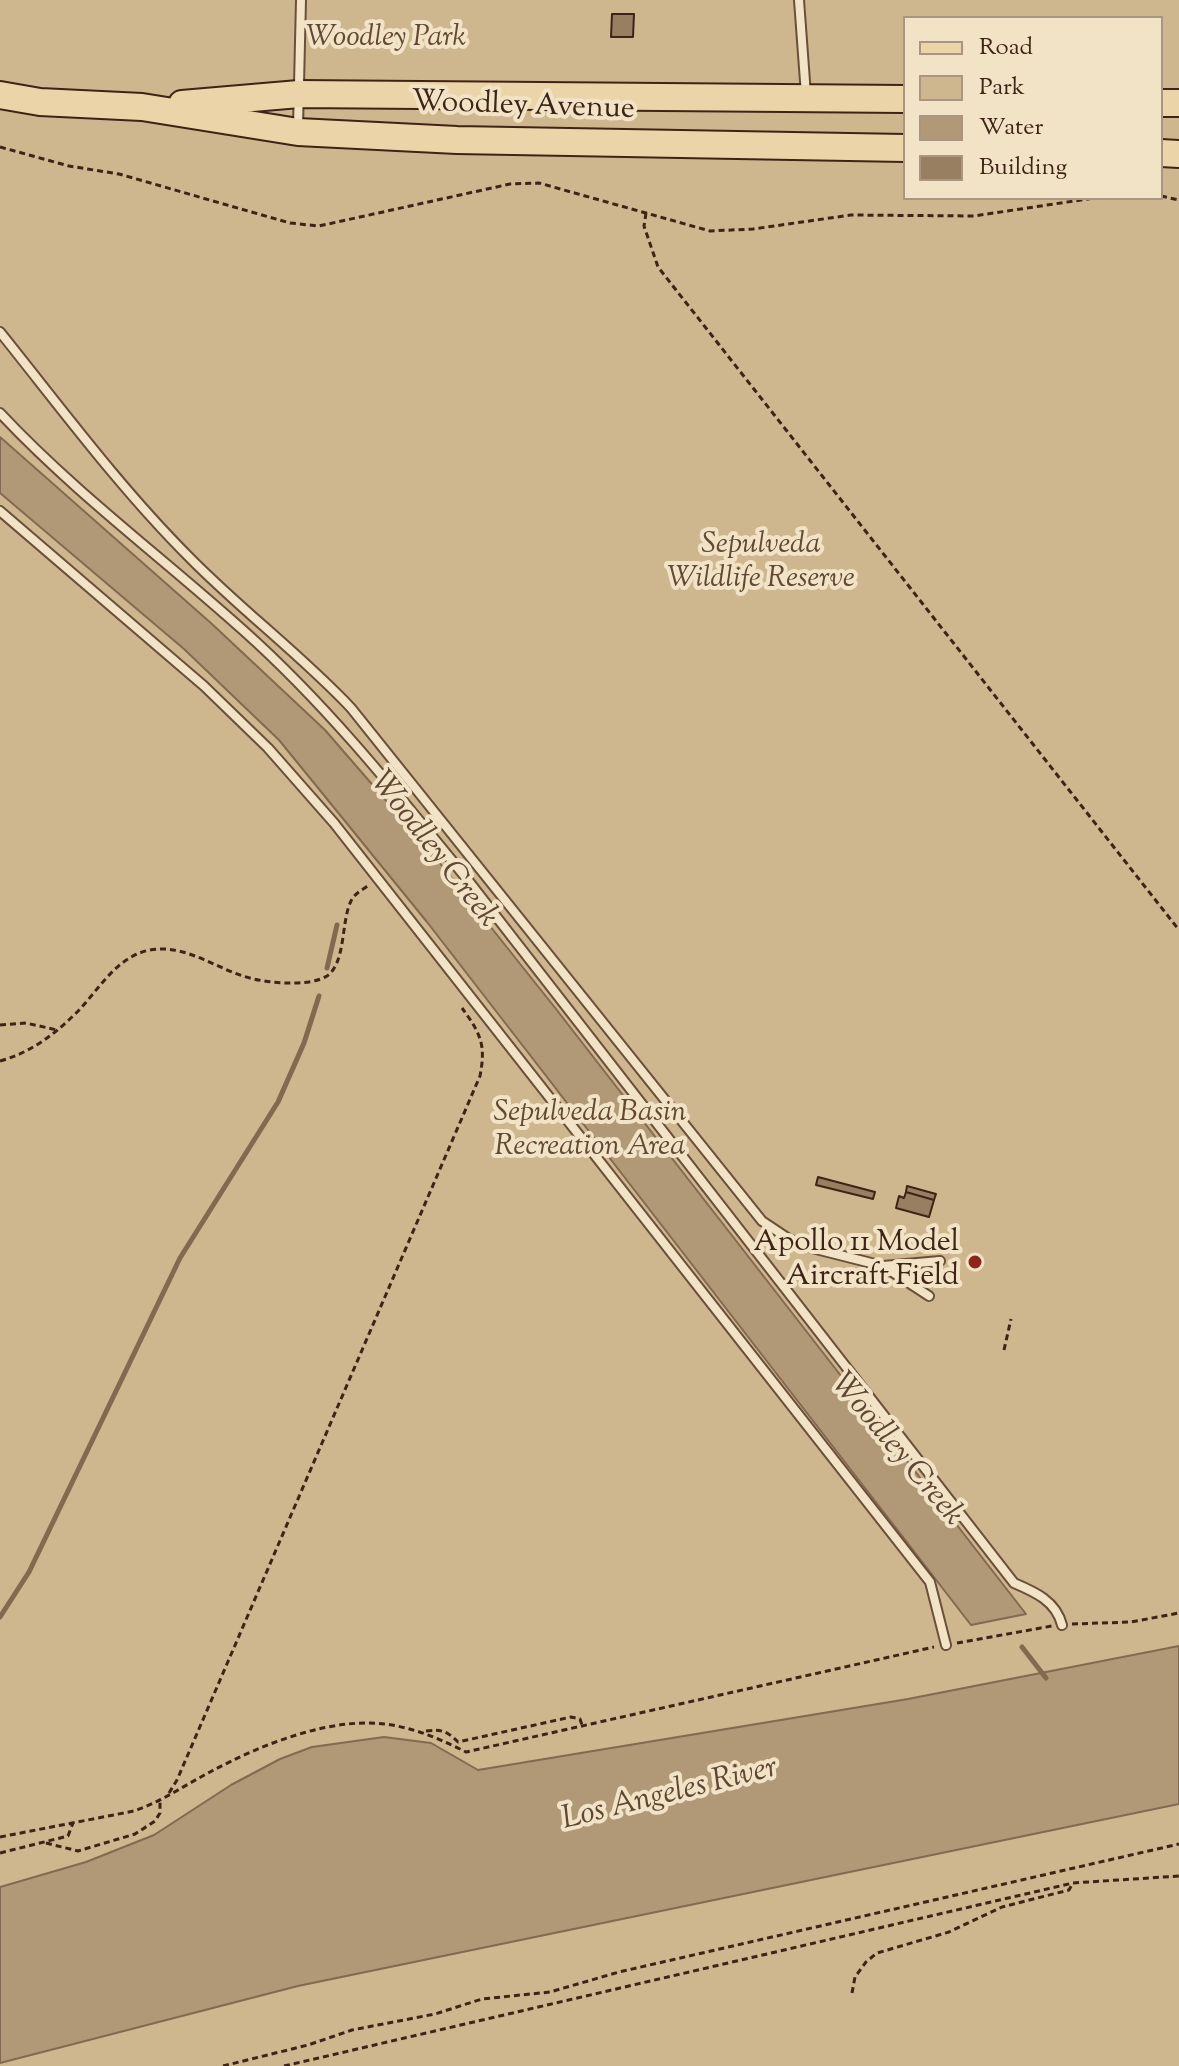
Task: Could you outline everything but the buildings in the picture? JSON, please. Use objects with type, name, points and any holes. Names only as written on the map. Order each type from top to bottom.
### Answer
[{"type":"main road","name":"Woodley Avenue","points":[[142,107],[299,94],[903,99]]},
{"type":"main road","name":"Woodley Avenue","points":[[0,95],[40,102],[142,107],[298,132],[457,140],[903,148]]},
{"type":"lane","points":[[298,132],[301,0]]},
{"type":"lane","points":[[799,0],[806,97]]},
{"type":"lane","points":[[0,332],[125,487],[190,558],[351,708],[762,1221],[789,1239],[812,1248],[883,1266],[929,1296]]},
{"type":"lane","points":[[0,413],[67,481],[246,632],[324,709],[467,879],[1014,1583],[1037,1593],[1059,1611],[1062,1625]]},
{"type":"lane","points":[[0,511],[204,686],[268,748],[344,834],[930,1582],[946,1645]]},
{"type":"lane","points":[[883,1266],[940,1261]]},
{"type":"path","points":[[0,147],[69,166],[119,174],[290,223],[319,226],[510,184],[539,183],[710,231],[753,229],[851,215],[974,216],[1081,200]]},
{"type":"path","points":[[646,213],[644,226],[658,267],[1179,930]]},
{"type":"path","points":[[0,1061],[18,1056],[44,1041],[74,1016],[121,964],[148,950],[168,948],[184,951],[262,981],[303,983],[328,975],[337,961],[350,902],[369,885]]},
{"type":"path","points":[[169,1793],[480,1076],[484,1057],[481,1036],[462,1008]]},
{"type":"path","points":[[0,1025],[26,1023],[57,1030]]},
{"type":"path","points":[[1004,1350],[1011,1319]]},
{"type":"path","points":[[0,1837],[134,1811],[160,1801],[169,1793],[235,1759],[284,1739],[324,1728],[358,1724],[394,1725],[421,1732],[466,1752],[946,1645],[1062,1625],[1131,1622],[1179,1613]]},
{"type":"path","points":[[421,1732],[439,1729],[458,1742],[571,1717],[580,1719],[582,1725]]},
{"type":"path","points":[[46,1843],[78,1851],[135,1834],[155,1821],[160,1813],[160,1801]]},
{"type":"path","points":[[0,1853],[68,1836],[73,1823]]},
{"type":"path","points":[[223,2066],[308,2045],[352,2030],[435,2014],[482,1999],[550,1992],[619,1972],[1179,1844]]},
{"type":"path","points":[[284,2066],[1073,1883],[1179,1876]]},
{"type":"path","points":[[852,1993],[855,1977],[877,1953],[949,1932],[1002,1907],[1069,1890],[1073,1883]]},
{"type":"green space","name":"Sepulveda Basin Recreation Area","points":[[0,0],[1179,0],[1179,2066],[0,2066]]},
{"type":"water","points":[[0,437],[212,624],[325,730],[435,857],[556,1009],[1026,1614],[971,1625],[427,922],[279,740],[184,649],[0,493]]},
{"type":"water","name":"Los Angeles River","points":[[1179,1646],[1179,1804],[298,1986],[0,2063],[0,1887],[86,1862],[154,1835],[231,1785],[280,1759],[312,1747],[384,1737],[431,1743],[478,1770],[908,1699]]},
{"type":"waterway","points":[[327,968],[337,925]]},
{"type":"waterway","points":[[0,1617],[29,1572],[180,1258],[278,1102],[304,1043],[319,996]]},
{"type":"waterway","name":"Woodley Creek","points":[[1022,1647],[1046,1678]]},
{"type":"place","name":"Apollo 11 Model Aircraft Field","points":[[975,1262]]},
{"type":"park label","name":"Woodley Park","points":[[386,40]]},
{"type":"park label","name":"Sepulveda Wildlife Reserve","points":[[761,564]]}]
